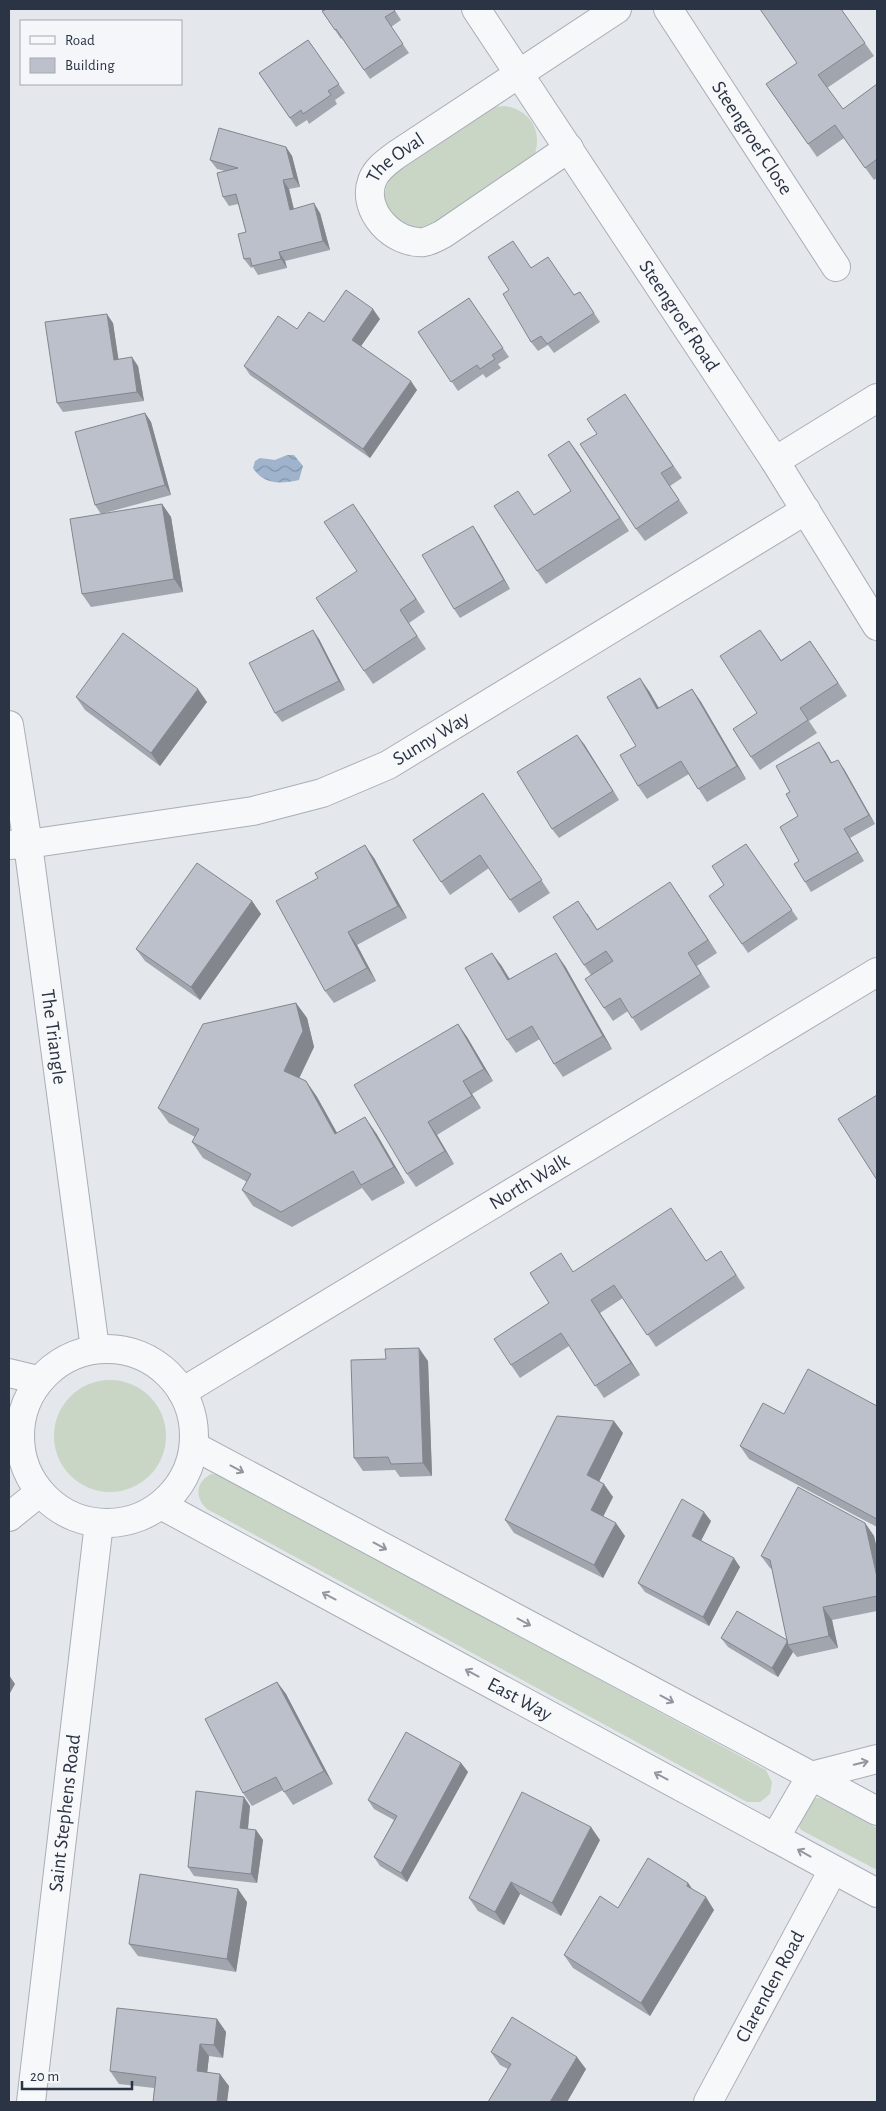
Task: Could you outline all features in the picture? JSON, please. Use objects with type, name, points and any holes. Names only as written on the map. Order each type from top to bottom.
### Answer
[{"type":"street","name":"Steengroef Road","points":[[476,9],[775,461],[877,626]]},
{"type":"street","points":[[519,74],[617,9]]},
{"type":"street","name":"Steengroef Close","points":[[668,9],[836,267]]},
{"type":"street","name":"The Oval","points":[[519,74],[396,155],[380,168],[372,180],[370,194],[373,208],[385,226],[397,238],[425,242],[443,234],[569,148]]},
{"type":"street","points":[[775,461],[877,398]]},
{"type":"street","name":"Sunny Way","points":[[18,845],[253,811],[322,793],[388,765],[806,510]]},
{"type":"street","name":"The Triangle","points":[[9,725],[18,845],[95,1349]]},
{"type":"street","name":"North Walk","points":[[182,1392],[877,972]]},
{"type":"street","points":[[95,1349],[129,1351],[160,1366],[182,1392],[193,1418],[194,1446],[183,1479],[161,1505],[132,1520],[99,1523],[66,1513],[40,1492],[14,1446],[24,1408],[38,1380],[64,1359],[95,1349]]},
{"type":"street","points":[[9,1373],[38,1380]]},
{"type":"street","points":[[194,1446],[877,1811]]},
{"type":"street","points":[[9,1517],[40,1492]]},
{"type":"street","name":"East Way","points":[[161,1505],[877,1893]]},
{"type":"street","name":"Saint Stephens Road","points":[[31,2102],[99,1523]]},
{"type":"street","points":[[775,1838],[811,1776],[877,1759]]},
{"type":"street","name":"Clarenden Road","points":[[708,2102],[833,1870]]},
{"type":"green space","points":[[505,106],[523,113],[530,119],[534,127],[537,135],[537,144],[531,163],[427,231],[404,228],[387,211],[384,199],[386,187],[391,176],[494,107]]},
{"type":"green space","points":[[110,1380],[131,1385],[149,1397],[161,1415],[166,1436],[161,1457],[149,1475],[131,1487],[110,1492],[89,1487],[71,1475],[59,1457],[54,1436],[59,1415],[71,1397],[89,1385]]},
{"type":"green space","points":[[211,1474],[223,1475],[766,1770],[772,1782],[770,1794],[760,1802],[747,1802],[207,1509],[200,1500],[198,1490],[202,1481]]},
{"type":"green space","points":[[811,1799],[823,1799],[877,1828],[877,1870],[801,1830],[798,1824]]},
{"type":"water","points":[[287,455],[294,455],[303,466],[299,480],[273,482],[262,478],[253,468],[255,461],[260,458],[275,460]]},
{"type":"building","points":[[324,9],[393,9],[395,11],[385,17],[403,44],[364,70],[322,11]]},
{"type":"building","points":[[760,9],[841,9],[865,43],[818,75],[843,109],[877,84],[877,159],[865,168],[835,125],[808,144],[766,84],[797,63]]},
{"type":"building","points":[[308,40],[339,84],[328,91],[331,95],[303,114],[301,110],[290,118],[259,73]]},
{"type":"building","points":[[219,128],[286,147],[294,178],[283,180],[290,210],[314,203],[323,241],[279,252],[281,259],[252,266],[250,258],[244,259],[238,234],[246,232],[236,194],[223,197],[217,173],[238,168],[210,160]]},
{"type":"building","points":[[513,241],[531,268],[548,257],[574,295],[580,292],[594,313],[547,344],[541,336],[531,342],[503,294],[509,290],[488,257]]},
{"type":"building","points":[[346,290],[373,309],[352,340],[411,381],[363,449],[244,366],[278,316],[297,329],[309,312],[324,322]]},
{"type":"building","points":[[469,298],[503,348],[492,355],[495,359],[480,369],[477,365],[451,382],[418,332]]},
{"type":"building","points":[[107,314],[114,360],[132,357],[137,392],[57,403],[45,322]]},
{"type":"building","points":[[625,394],[673,466],[661,473],[679,500],[636,529],[580,444],[597,434],[587,419]]},
{"type":"building","points":[[145,413],[165,485],[95,505],[75,432]]},
{"type":"building","points":[[569,441],[620,518],[537,571],[494,506],[518,491],[534,515],[571,491],[548,455]]},
{"type":"building","points":[[162,504],[174,579],[82,594],[70,519]]},
{"type":"building","points":[[353,504],[416,599],[400,610],[417,636],[364,671],[316,598],[357,571],[324,522]]},
{"type":"building","points":[[473,526],[504,580],[454,609],[422,555]]},
{"type":"building","points":[[313,630],[339,681],[275,713],[249,663]]},
{"type":"building","points":[[760,630],[781,661],[810,641],[838,683],[800,708],[808,720],[751,757],[733,729],[757,713],[720,656]]},
{"type":"building","points":[[123,633],[198,689],[151,753],[76,697]]},
{"type":"building","points":[[640,678],[657,709],[692,689],[737,766],[698,789],[681,761],[638,786],[620,755],[636,746],[607,697]]},
{"type":"building","points":[[577,735],[613,791],[552,829],[517,772]]},
{"type":"building","points":[[819,742],[831,763],[838,760],[869,815],[844,829],[858,852],[805,882],[794,864],[799,861],[780,827],[798,816],[786,794],[790,792],[776,766]]},
{"type":"building","points":[[483,793],[542,880],[510,900],[480,855],[441,882],[413,840]]},
{"type":"building","points":[[746,844],[792,910],[742,944],[709,896],[724,885],[712,866]]},
{"type":"building","points":[[365,845],[398,906],[348,932],[367,968],[325,991],[276,901],[318,878],[315,873]]},
{"type":"building","points":[[197,863],[252,901],[191,987],[136,949]]},
{"type":"building","points":[[670,882],[708,940],[688,953],[701,974],[632,1018],[620,998],[604,1008],[585,979],[613,961],[606,951],[584,965],[553,917],[578,901],[597,930]]},
{"type":"building","points":[[492,953],[508,980],[556,953],[603,1036],[554,1064],[532,1026],[507,1040],[465,968]]},
{"type":"building","points":[[296,1003],[303,1031],[284,1071],[306,1081],[335,1134],[365,1117],[394,1167],[361,1185],[353,1171],[281,1212],[242,1190],[251,1174],[192,1142],[199,1129],[158,1108],[203,1024]]},
{"type":"building","points":[[458,1024],[484,1069],[463,1081],[472,1096],[428,1122],[445,1151],[407,1174],[354,1085]]},
{"type":"building","points":[[877,1095],[877,1180],[838,1119]]},
{"type":"building","points":[[671,1208],[706,1261],[721,1251],[736,1275],[647,1335],[614,1285],[591,1300],[631,1363],[595,1386],[561,1333],[511,1365],[494,1339],[549,1303],[530,1273],[561,1253],[573,1272]]},
{"type":"building","points":[[419,1348],[423,1463],[391,1464],[388,1457],[354,1458],[351,1360],[386,1359],[385,1349]]},
{"type":"building","points":[[808,1369],[877,1406],[877,1519],[740,1446],[763,1403],[784,1414]]},
{"type":"building","points":[[557,1416],[614,1421],[587,1475],[604,1484],[591,1510],[616,1523],[594,1565],[505,1520]]},
{"type":"building","points":[[798,1487],[865,1523],[877,1577],[877,1596],[823,1607],[829,1636],[788,1645],[770,1560],[761,1556]]},
{"type":"building","points":[[682,1499],[704,1512],[692,1536],[734,1558],[703,1617],[638,1583]]},
{"type":"building","points":[[737,1611],[787,1640],[772,1668],[721,1638]]},
{"type":"building","points":[[277,1682],[324,1771],[284,1792],[276,1777],[243,1793],[205,1719]]},
{"type":"building","points":[[406,1732],[461,1763],[401,1873],[374,1857],[397,1816],[368,1800]]},
{"type":"building","points":[[196,1791],[244,1797],[240,1828],[256,1830],[251,1874],[188,1867]]},
{"type":"building","points":[[522,1792],[591,1827],[552,1903],[511,1882],[495,1912],[469,1898]]},
{"type":"building","points":[[648,1858],[688,1883],[687,1886],[706,1897],[641,2003],[564,1955],[600,1896],[618,1908]]},
{"type":"building","points":[[140,1874],[238,1889],[227,1959],[129,1944]]},
{"type":"building","points":[[117,2008],[217,2019],[214,2045],[200,2044],[197,2071],[220,2074],[217,2102],[153,2102],[156,2077],[110,2071]]},
{"type":"building","points":[[512,2017],[577,2057],[550,2102],[488,2102],[511,2064],[491,2052]]}]
